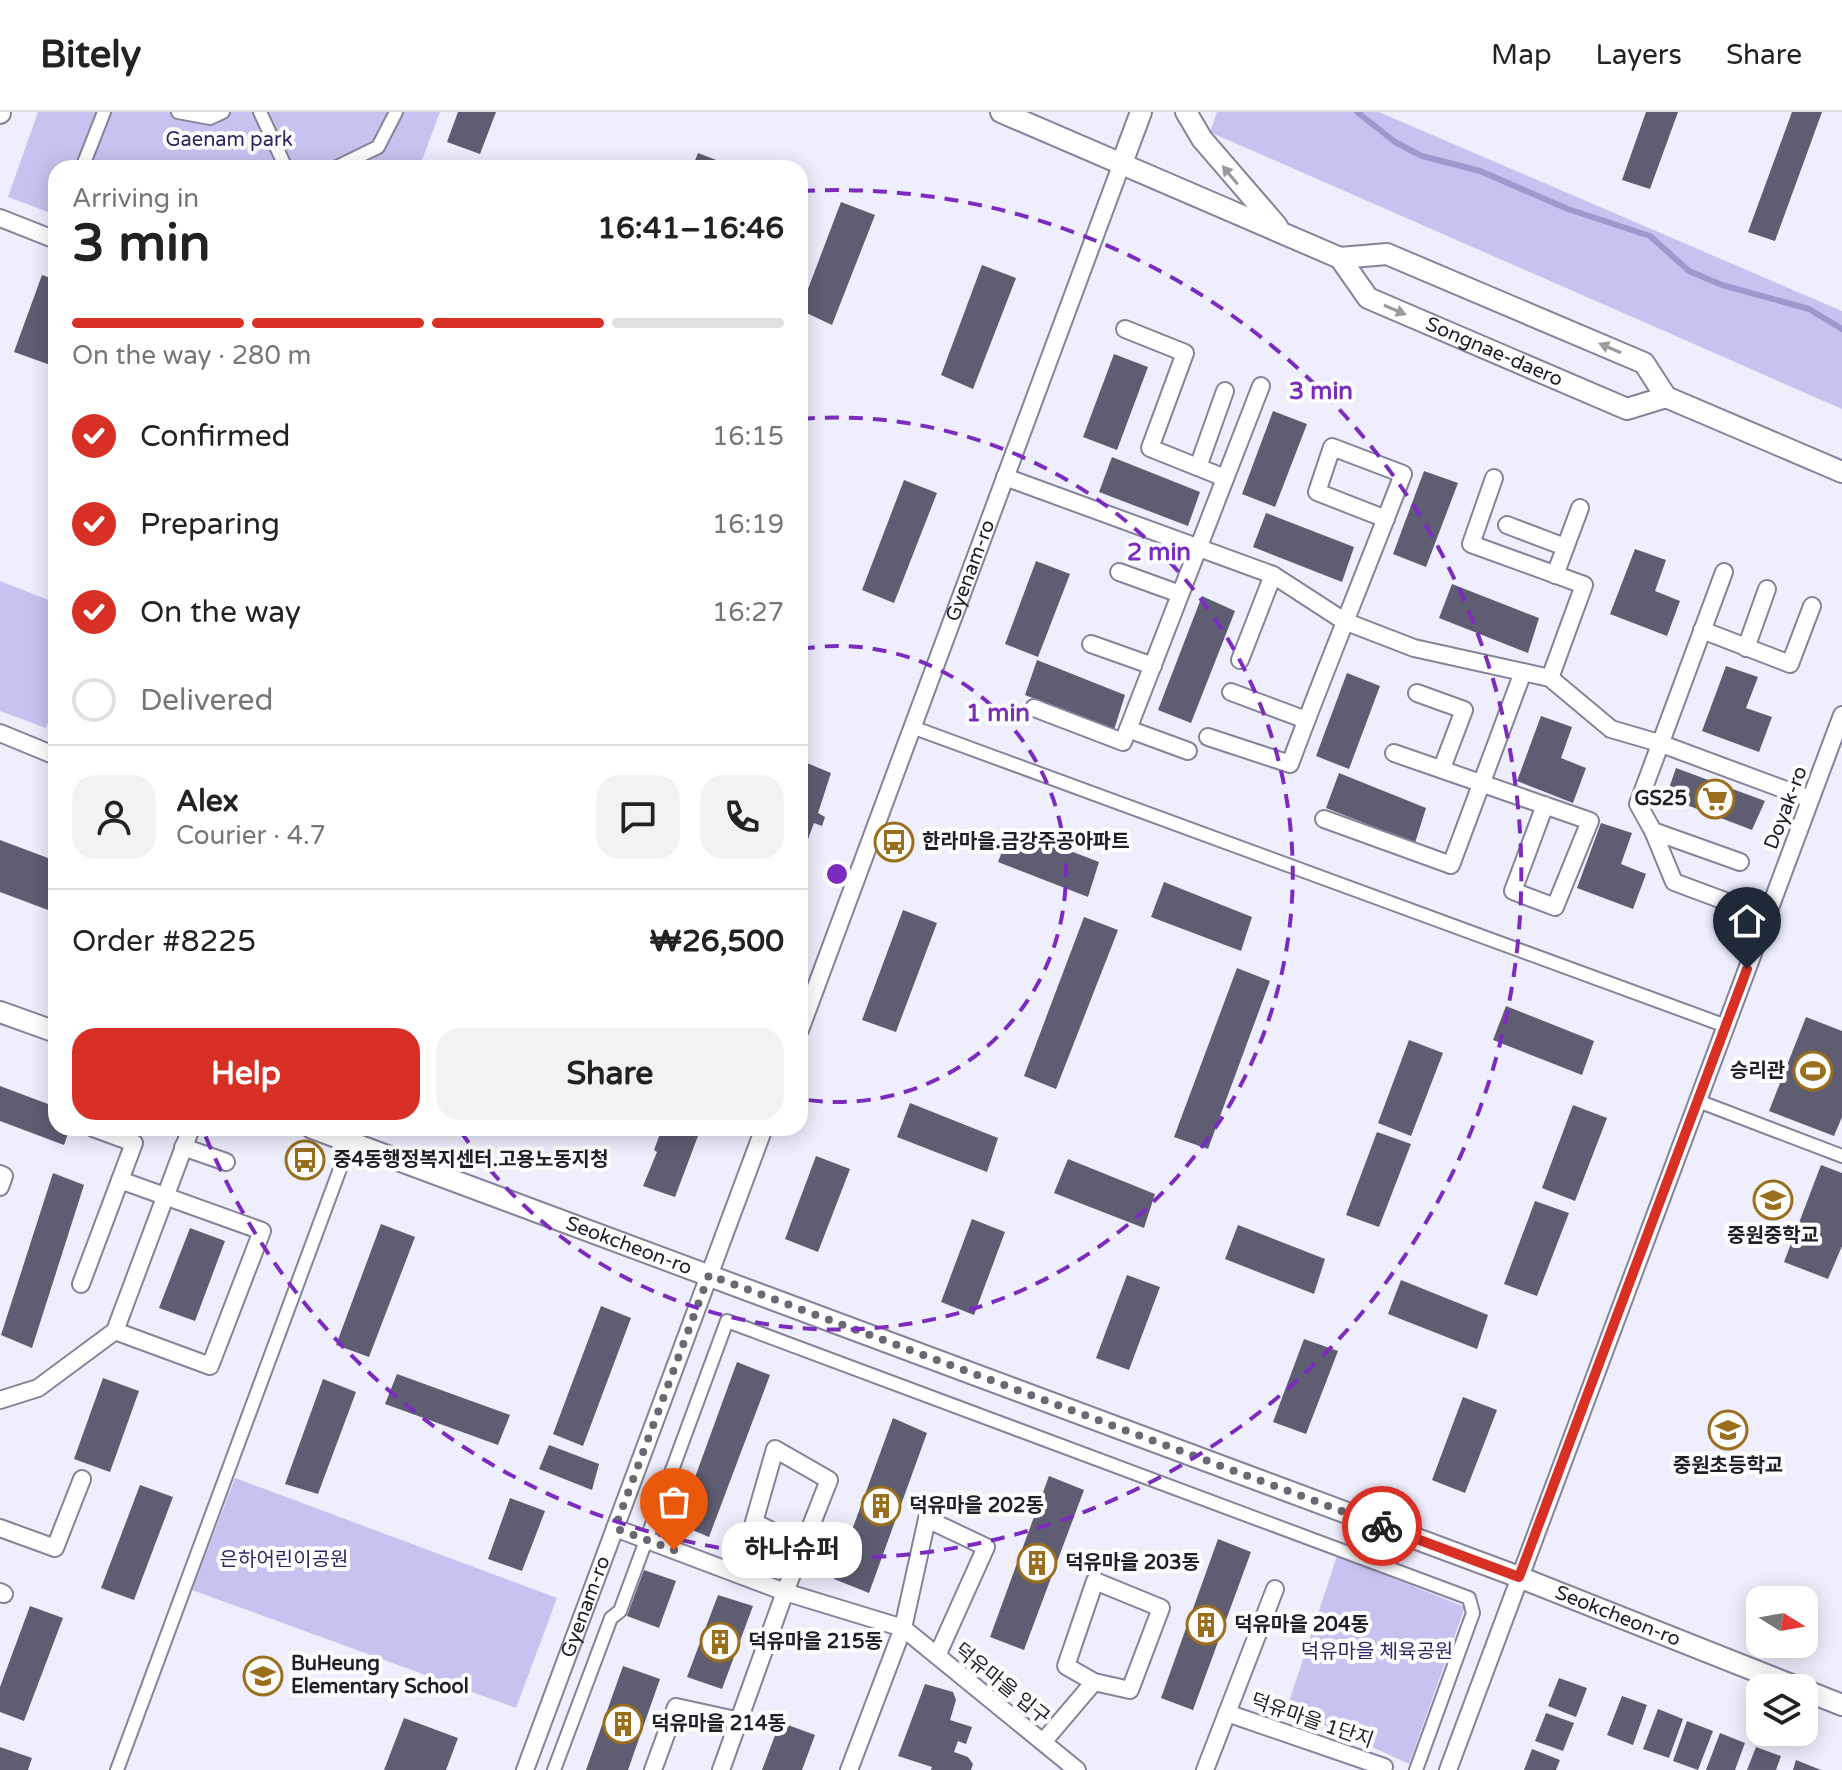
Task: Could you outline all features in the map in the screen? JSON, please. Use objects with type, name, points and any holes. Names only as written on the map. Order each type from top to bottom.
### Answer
[{"type":"street","points":[[85,160],[104,112]]},
{"type":"street","points":[[178,112],[210,118],[223,112]]},
{"type":"street","points":[[260,112],[282,160]]},
{"type":"street","points":[[351,160],[378,147],[396,112]]},
{"type":"street","points":[[1001,112],[1340,258],[1387,254],[1644,363],[1666,397],[1842,472]]},
{"type":"street","name":"Gyenam-ro","points":[[808,1008],[1141,112]]},
{"type":"street","points":[[1186,112],[1202,139],[1282,232]]},
{"type":"street","points":[[0,218],[48,237]]},
{"type":"street","name":"Songnae-daero","points":[[1340,258],[1368,298],[1612,403],[1627,409],[1666,397]]},
{"type":"street","points":[[1125,329],[1185,353],[1150,448],[1225,478]]},
{"type":"street","points":[[1034,708],[1123,742],[1261,386]]},
{"type":"street","points":[[1198,467],[1225,391]]},
{"type":"street","points":[[1208,737],[1290,764],[1344,621],[1386,519],[1403,474],[1332,447],[1317,492],[1386,519]]},
{"type":"street","points":[[1005,477],[1273,575],[1344,621],[1414,648],[1550,678],[1611,729],[1659,743],[1810,799]]},
{"type":"street","points":[[1494,478],[1471,544],[1584,585],[1550,678]]},
{"type":"street","points":[[1555,575],[1580,508]]},
{"type":"street","points":[[1507,525],[1565,547]]},
{"type":"street","points":[[1119,572],[1180,594]]},
{"type":"street","points":[[1724,572],[1638,804],[1674,882],[1725,901]]},
{"type":"street","points":[[1240,660],[1273,575]]},
{"type":"street","points":[[1746,648],[1767,589]]},
{"type":"street","points":[[1702,630],[1790,664],[1812,606]]},
{"type":"street","points":[[1091,644],[1153,666]]},
{"type":"street","points":[[1324,819],[1451,865],[1523,672]]},
{"type":"street","points":[[1231,692],[1306,720]]},
{"type":"street","points":[[1417,693],[1464,710],[1442,768]]},
{"type":"street","name":"Doyak-ro","points":[[1448,1770],[1842,715]]},
{"type":"street","points":[[912,727],[1726,1026]]},
{"type":"street","points":[[1128,729],[1188,751]]},
{"type":"street","points":[[0,733],[48,753]]},
{"type":"street","points":[[1394,753],[1442,768],[1590,821],[1555,907],[1513,891],[1545,805]]},
{"type":"street","points":[[1653,831],[1740,862]]},
{"type":"street","points":[[0,1012],[48,1029]]},
{"type":"street","points":[[1698,1101],[1842,1156]]},
{"type":"street","points":[[81,1284],[134,1143],[115,1136]]},
{"type":"street","points":[[0,1401],[38,1388],[115,1331],[188,1136]]},
{"type":"street","name":"Seokcheon-ro","points":[[334,1136],[1519,1577],[1763,1674]]},
{"type":"street","name":"Gyenam-ro","points":[[525,1770],[761,1136]]},
{"type":"street","points":[[117,1770],[350,1142]]},
{"type":"street","points":[[183,1147],[226,1162]]},
{"type":"street","points":[[0,1174],[4,1176],[0,1187]]},
{"type":"street","points":[[115,1331],[210,1366],[262,1231],[120,1180]]},
{"type":"street","points":[[554,1770],[611,1618],[620,1611],[727,1321],[1469,1598],[1473,1613],[1416,1770]]},
{"type":"street","points":[[721,1770],[829,1480],[775,1449],[754,1522],[803,1547]]},
{"type":"street","points":[[0,1528],[55,1548],[82,1479]]},
{"type":"street","points":[[849,1770],[903,1628],[927,1519],[986,1547],[937,1656]]},
{"type":"street","points":[[615,1528],[785,1592],[903,1628]]},
{"type":"street","points":[[1095,1581],[1161,1608],[1130,1690],[1094,1682],[1066,1666],[1095,1581]]},
{"type":"street","name":"덕유마을 1단지","points":[[1205,1770],[1275,1589]]},
{"type":"street","name":"덕유마을 입구","points":[[903,1628],[1077,1770]]},
{"type":"street","points":[[1043,1742],[1094,1682]]},
{"type":"street","name":"Seokcheon-ro","points":[[1818,1696],[1842,1705]]},
{"type":"street","points":[[653,1770],[676,1707],[740,1721]]},
{"type":"street","name":"덕유마을 1단지","points":[[1227,1713],[1384,1767]]},
{"type":"green space","name":"Gaenam park","points":[[38,112],[440,112],[422,160],[48,160],[48,212],[8,197]]},
{"type":"green space","points":[[1217,112],[1379,112],[1842,311],[1842,409],[1210,132]]},
{"type":"green space","points":[[0,581],[48,600],[48,723],[46,728],[0,711]]},
{"type":"green space","name":"은하어린이공원","points":[[235,1478],[557,1598],[516,1708],[192,1590]]},
{"type":"green space","name":"덕유마을 체육공원","points":[[1337,1556],[1465,1607],[1409,1764],[1287,1708]]},
{"type":"building","points":[[458,112],[496,112],[480,154],[447,142]]},
{"type":"building","points":[[1646,112],[1678,112],[1650,189],[1622,180]]},
{"type":"building","points":[[1792,112],[1822,112],[1775,241],[1748,232]]},
{"type":"building","points":[[698,153],[716,160],[695,160]]},
{"type":"building","points":[[841,202],[875,215],[832,325],[808,314],[808,289]]},
{"type":"building","points":[[982,265],[1016,278],[973,389],[941,375]]},
{"type":"building","points":[[42,275],[48,277],[48,364],[14,352]]},
{"type":"building","points":[[1114,354],[1148,367],[1117,450],[1083,437]]},
{"type":"building","points":[[1273,411],[1307,424],[1275,507],[1242,494]]},
{"type":"building","points":[[1112,457],[1200,492],[1188,526],[1099,492]]},
{"type":"building","points":[[1424,471],[1458,483],[1426,567],[1393,554]]},
{"type":"building","points":[[904,480],[937,493],[894,603],[862,590]]},
{"type":"building","points":[[1266,513],[1354,547],[1342,582],[1253,547]]},
{"type":"building","points":[[1635,549],[1666,560],[1655,591],[1680,601],[1667,636],[1610,614]]},
{"type":"building","points":[[1036,561],[1070,574],[1038,657],[1005,644]]},
{"type":"building","points":[[1452,584],[1539,618],[1528,653],[1439,618]]},
{"type":"building","points":[[1202,596],[1235,611],[1191,723],[1158,710]]},
{"type":"building","points":[[1037,660],[1125,695],[1114,730],[1025,695]]},
{"type":"building","points":[[1726,666],[1758,677],[1746,708],[1772,717],[1759,752],[1702,731]]},
{"type":"building","points":[[1347,673],[1380,686],[1349,769],[1316,756]]},
{"type":"building","points":[[1541,716],[1572,727],[1561,758],[1586,768],[1573,803],[1517,781]]},
{"type":"building","points":[[808,763],[831,773],[818,813],[825,817],[822,826],[814,823],[808,839]]},
{"type":"building","points":[[1676,768],[1765,801],[1752,830],[1666,797]]},
{"type":"building","points":[[1339,773],[1426,808],[1415,843],[1326,808]]},
{"type":"building","points":[[1601,823],[1632,833],[1621,864],[1646,874],[1633,909],[1577,888]]},
{"type":"building","points":[[1011,828],[1099,862],[1088,897],[998,862]]},
{"type":"building","points":[[0,840],[48,858],[48,910],[0,892]]},
{"type":"building","points":[[1164,882],[1252,917],[1241,951],[1151,917]]},
{"type":"building","points":[[903,910],[937,923],[896,1032],[862,1020]]},
{"type":"building","points":[[1084,917],[1118,930],[1056,1089],[1024,1076]]},
{"type":"building","points":[[1237,968],[1270,981],[1208,1149],[1174,1137]]},
{"type":"building","points":[[1506,1006],[1594,1041],[1582,1075],[1493,1040]]},
{"type":"building","name":"승리관","points":[[1806,1017],[1842,1031],[1842,1117],[1834,1136],[1769,1111]]},
{"type":"building","points":[[1409,1040],[1443,1053],[1411,1136],[1378,1123]]},
{"type":"building","points":[[0,1086],[48,1104],[48,1136],[67,1136],[64,1145],[0,1121]]},
{"type":"building","points":[[910,1103],[998,1138],[987,1172],[897,1137]]},
{"type":"building","points":[[1573,1105],[1607,1118],[1575,1201],[1542,1188]]},
{"type":"building","points":[[1377,1132],[1411,1144],[1379,1227],[1346,1215]]},
{"type":"building","points":[[659,1136],[698,1136],[675,1197],[643,1186],[657,1152],[654,1150]]},
{"type":"building","points":[[816,1156],[850,1169],[818,1252],[785,1239]]},
{"type":"building","points":[[1068,1159],[1155,1194],[1144,1228],[1054,1193]]},
{"type":"building","name":"중원중학교","points":[[1821,1165],[1842,1173],[1842,1246],[1828,1279],[1784,1262]]},
{"type":"building","points":[[53,1173],[84,1185],[32,1348],[1,1335]]},
{"type":"building","points":[[1535,1201],[1569,1213],[1537,1296],[1504,1284]]},
{"type":"building","points":[[972,1219],[1005,1232],[974,1315],[941,1302]]},
{"type":"building","points":[[381,1224],[415,1237],[369,1357],[336,1345]]},
{"type":"building","points":[[1238,1225],[1325,1259],[1314,1294],[1225,1259]]},
{"type":"building","points":[[190,1228],[225,1241],[195,1321],[159,1308]]},
{"type":"building","points":[[1127,1275],[1160,1287],[1129,1370],[1096,1358]]},
{"type":"building","points":[[1401,1280],[1488,1315],[1477,1349],[1388,1314]]},
{"type":"building","points":[[601,1306],[631,1318],[583,1446],[553,1434]]},
{"type":"building","points":[[1304,1339],[1338,1351],[1306,1434],[1273,1422]]},
{"type":"building","points":[[737,1362],[770,1375],[709,1537],[678,1524]]},
{"type":"building","points":[[397,1374],[510,1415],[498,1445],[385,1404]]},
{"type":"building","points":[[103,1378],[139,1391],[110,1472],[74,1459]]},
{"type":"building","points":[[323,1379],[356,1392],[318,1494],[285,1484]]},
{"type":"building","points":[[1463,1397],[1497,1410],[1465,1493],[1432,1480]]},
{"type":"building","name":"덕유마을 202동","points":[[893,1418],[927,1433],[869,1593],[834,1579]]},
{"type":"building","points":[[549,1445],[599,1464],[592,1490],[539,1469]]},
{"type":"building","name":"덕유마을 203동","points":[[1049,1476],[1084,1490],[1024,1650],[990,1637]]},
{"type":"building","points":[[140,1485],[173,1497],[134,1600],[101,1588]]},
{"type":"building","points":[[510,1498],[545,1511],[522,1571],[488,1559]]},
{"type":"building","name":"덕유마을 204동","points":[[1218,1539],[1251,1552],[1193,1710],[1161,1698]]},
{"type":"building","points":[[644,1570],[676,1581],[659,1628],[627,1616]]},
{"type":"building","name":"덕유마을 215동","points":[[718,1595],[753,1606],[722,1689],[687,1677]]},
{"type":"building","points":[[30,1606],[63,1618],[24,1721],[0,1712],[0,1687]]},
{"type":"building","name":"덕유마을 214동","points":[[623,1666],[660,1679],[628,1770],[586,1770]]},
{"type":"building","points":[[1559,1678],[1587,1688],[1576,1717],[1548,1706]]},
{"type":"building","points":[[925,1684],[953,1692],[956,1700],[950,1720],[972,1727],[966,1744],[958,1741],[954,1752],[968,1757],[973,1764],[971,1770],[931,1770],[932,1767],[898,1756]]},
{"type":"building","points":[[1622,1696],[1647,1705],[1633,1745],[1607,1735]]},
{"type":"building","points":[[1658,1709],[1683,1719],[1669,1758],[1643,1749]]},
{"type":"building","points":[[1546,1713],[1574,1723],[1563,1751],[1535,1741]]},
{"type":"building","points":[[404,1718],[458,1738],[446,1770],[384,1770]]},
{"type":"building","points":[[1687,1721],[1713,1731],[1698,1770],[1673,1761]]},
{"type":"building","points":[[780,1722],[815,1735],[802,1770],[762,1770]]},
{"type":"building","points":[[1720,1733],[1745,1743],[1735,1770],[1706,1770]]},
{"type":"building","points":[[0,1747],[32,1758],[28,1770],[0,1770]]},
{"type":"building","points":[[1756,1747],[1781,1756],[1776,1770],[1747,1770]]},
{"type":"building","points":[[1532,1749],[1560,1760],[1556,1770],[1524,1770]]},
{"type":"building","points":[[1796,1760],[1821,1770],[1793,1770]]},
{"type":"waterway","points":[[1357,112],[1395,142],[1422,156],[1480,171],[1568,209],[1650,236],[1689,271],[1722,285],[1809,309],[1842,329]]},
{"type":"way so far","points":[[674,1550],[615,1528],[709,1275],[1382,1526]]},
{"type":"place","name":"GS25","points":[[1715,799]]},
{"type":"place","name":"한라마을.금강주공아파트","points":[[894,842]]},
{"type":"place","name":"승리관","points":[[1813,1071]]},
{"type":"place","name":"중4동행정복지센터.고용노동지청","points":[[305,1160]]},
{"type":"place","name":"중원중학교","points":[[1773,1200]]},
{"type":"place","name":"중원초등학교","points":[[1728,1430]]},
{"type":"place","name":"덕유마을 202동","points":[[881,1506]]},
{"type":"place","name":"하나슈퍼","points":[[674,1550]]},
{"type":"place","name":"덕유마을 203동","points":[[1037,1563]]},
{"type":"place","name":"덕유마을 204동","points":[[1206,1625]]},
{"type":"place","name":"덕유마을 215동","points":[[720,1642]]},
{"type":"place","name":"BuHeung Elementary School","points":[[263,1676]]},
{"type":"place","name":"덕유마을 214동","points":[[623,1724]]},
{"type":"route","points":[[1382,1526],[1519,1577],[1747,969]]}]
